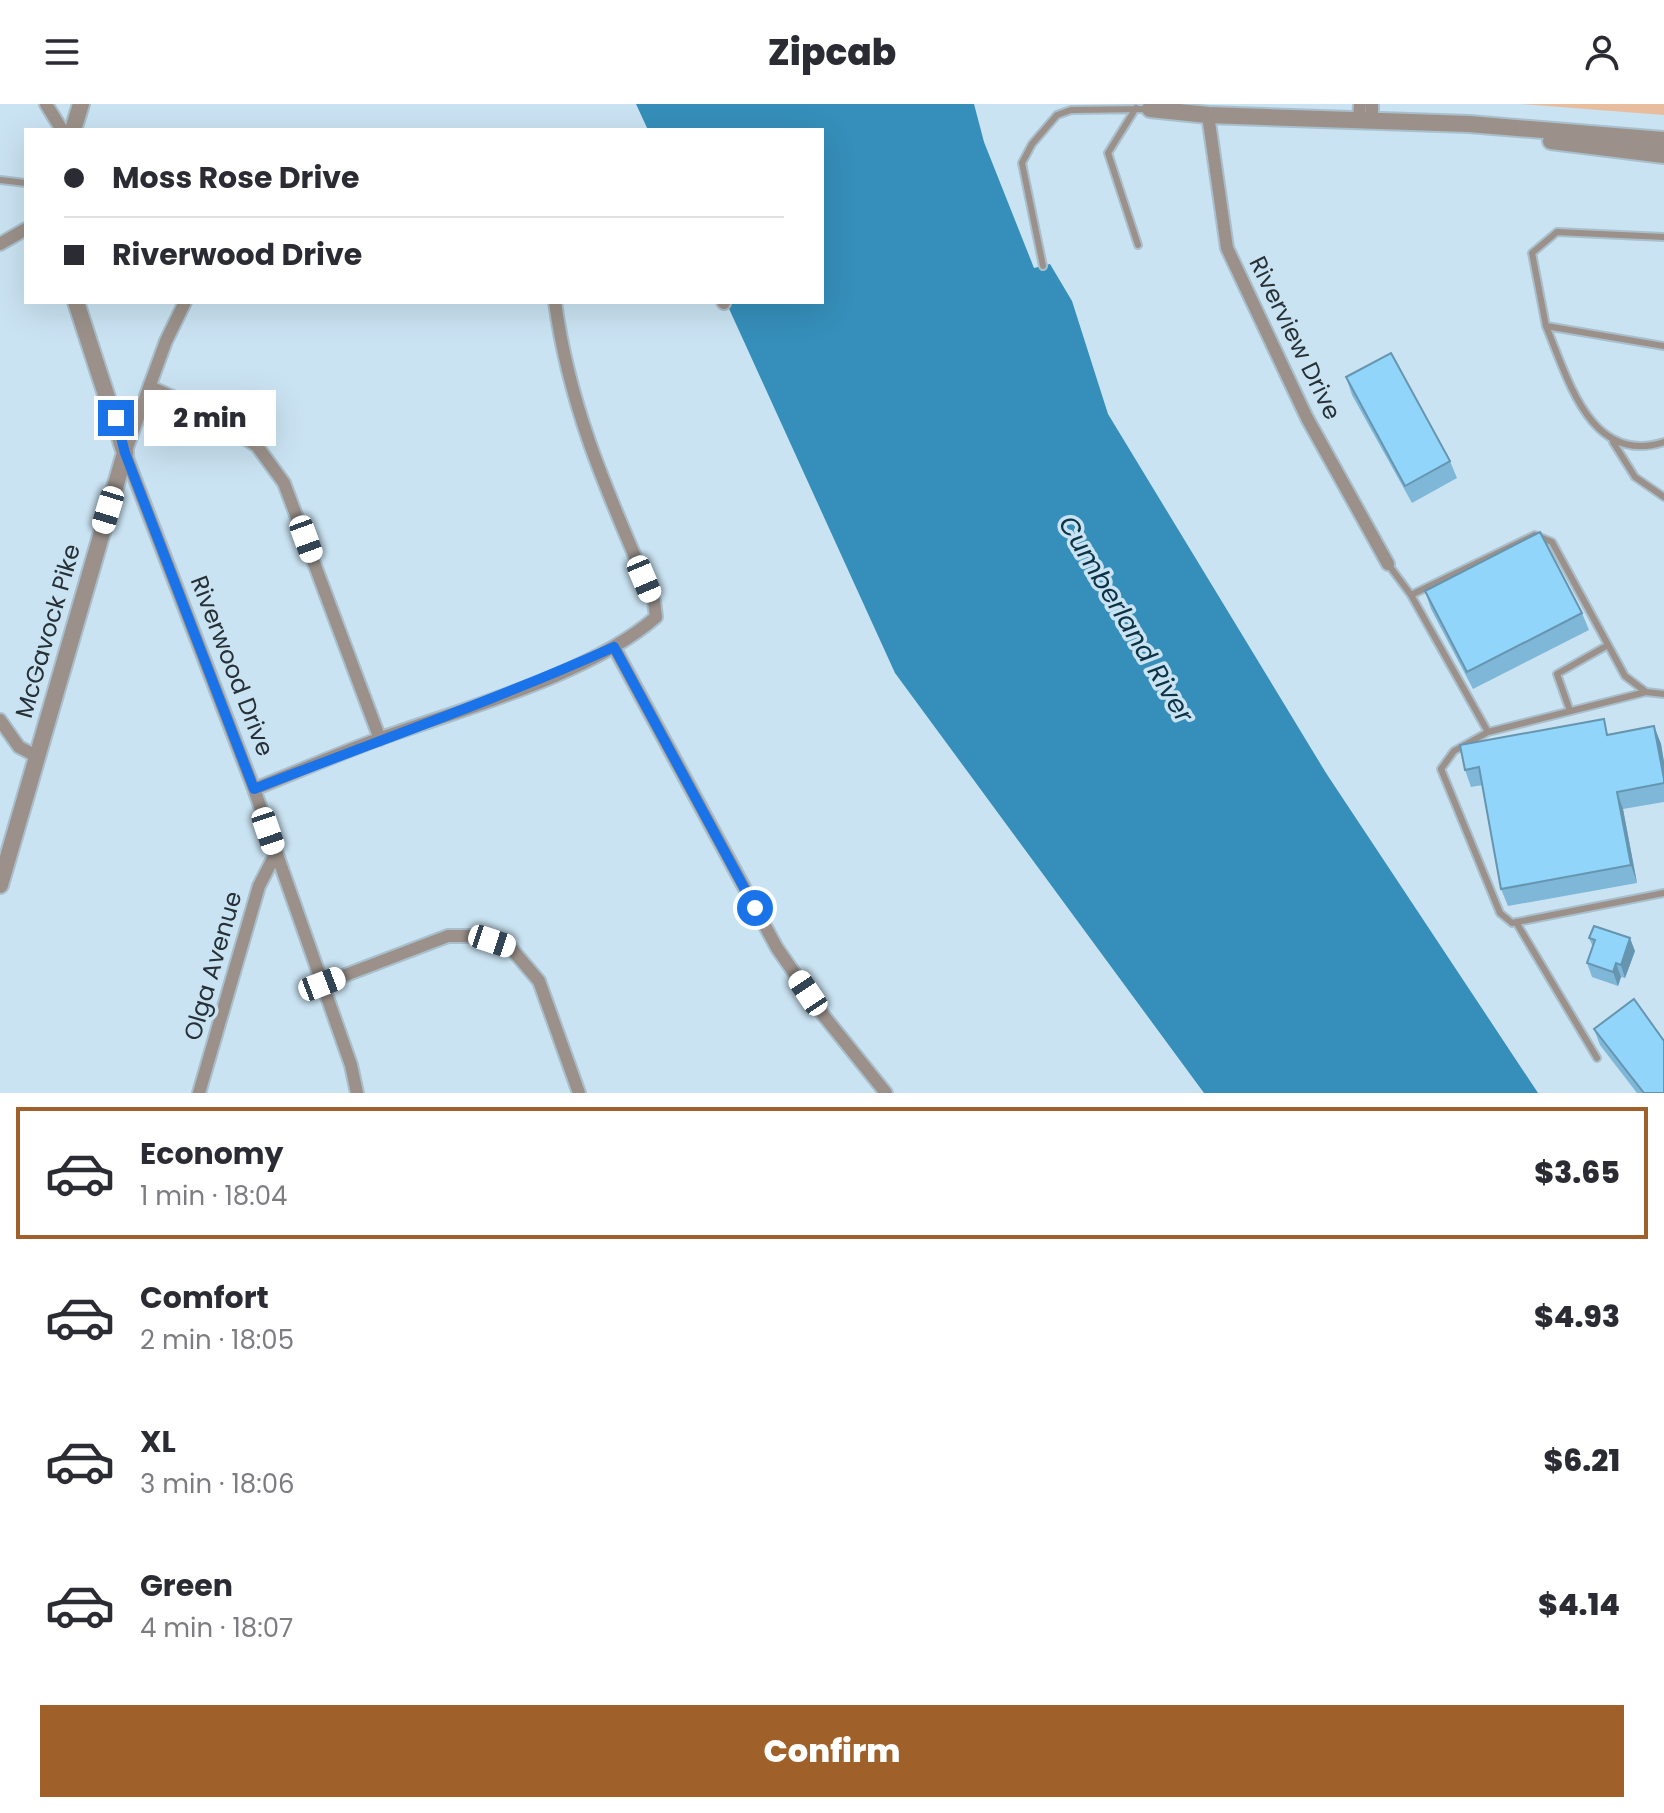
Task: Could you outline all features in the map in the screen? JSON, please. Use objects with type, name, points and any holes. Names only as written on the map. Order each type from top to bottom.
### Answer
[{"type":"street","points":[[46,104],[61,128]]},
{"type":"street","points":[[74,128],[81,104]]},
{"type":"street","points":[[1364,115],[1372,104]]},
{"type":"street","points":[[1144,107],[1208,115],[1364,115],[1447,126],[1469,132],[1664,155]]},
{"type":"street","name":"Riverview Drive","points":[[1208,115],[1227,248],[1307,418],[1388,564]]},
{"type":"street","points":[[1447,126],[1469,124],[1664,140]]},
{"type":"street","points":[[0,244],[24,230]]},
{"type":"street","name":"Riverwood Drive","points":[[77,304],[125,453],[254,789],[357,1093]]},
{"type":"street","name":"McGavock Pike","points":[[0,885],[125,453],[184,304]]},
{"type":"street","points":[[254,789],[380,739],[502,697],[614,647],[656,617],[654,601],[587,440],[566,371],[555,304]]},
{"type":"street","points":[[150,387],[203,410],[257,446],[284,483],[380,739]]},
{"type":"street","points":[[614,647],[777,948],[824,1016],[886,1093]]},
{"type":"street","points":[[0,720],[19,747],[38,757]]},
{"type":"street","name":"Olga Avenue","points":[[199,1093],[259,886],[276,853]]},
{"type":"street","points":[[322,984],[448,936],[474,936],[510,947],[539,981],[579,1093]]},
{"type":"lane","points":[[1138,245],[1108,153],[1144,107]]},
{"type":"lane","points":[[1043,266],[1022,163],[1032,144],[1057,115],[1071,110],[1144,107]]},
{"type":"lane","points":[[0,180],[24,183]]},
{"type":"lane","points":[[1664,237],[1557,232],[1532,253],[1546,326],[1582,410],[1609,438],[1635,477],[1664,497]]},
{"type":"lane","points":[[1546,326],[1664,346]]},
{"type":"lane","points":[[1609,438],[1625,446],[1649,447],[1664,442]]},
{"type":"lane","points":[[1411,595],[1535,535],[1552,542],[1625,676],[1646,692]]},
{"type":"lane","points":[[1388,564],[1411,595],[1488,732]]},
{"type":"lane","points":[[1570,711],[1557,674],[1608,645]]},
{"type":"lane","points":[[1664,694],[1646,692],[1488,732],[1454,751],[1441,769],[1500,913],[1512,923],[1664,893]]},
{"type":"lane","points":[[1516,922],[1597,1058]]},
{"type":"shaded area","points":[[1521,104],[1664,104],[1664,115]]},
{"type":"water","name":"Cumberland River","points":[[636,104],[974,104],[984,142],[1034,268],[1050,264],[1072,301],[1108,414],[1326,773],[1538,1093],[1204,1093],[895,673],[727,304],[824,304],[824,128],[647,128]]},
{"type":"building","points":[[1391,353],[1450,461],[1405,486],[1346,377]]},
{"type":"building","points":[[1540,532],[1582,613],[1467,672],[1425,591]]},
{"type":"building","points":[[1604,719],[1607,735],[1654,726],[1664,779],[1664,783],[1617,792],[1631,865],[1501,889],[1479,767],[1465,770],[1460,745]]},
{"type":"building","points":[[1594,926],[1630,938],[1621,965],[1616,963],[1613,972],[1587,963],[1595,940],[1589,938]]},
{"type":"building","points":[[1634,999],[1664,1041],[1664,1093],[1644,1093],[1594,1029]]},
{"type":"route","points":[[116,418],[125,453],[254,789],[380,739],[502,697],[614,647],[755,908]]}]
